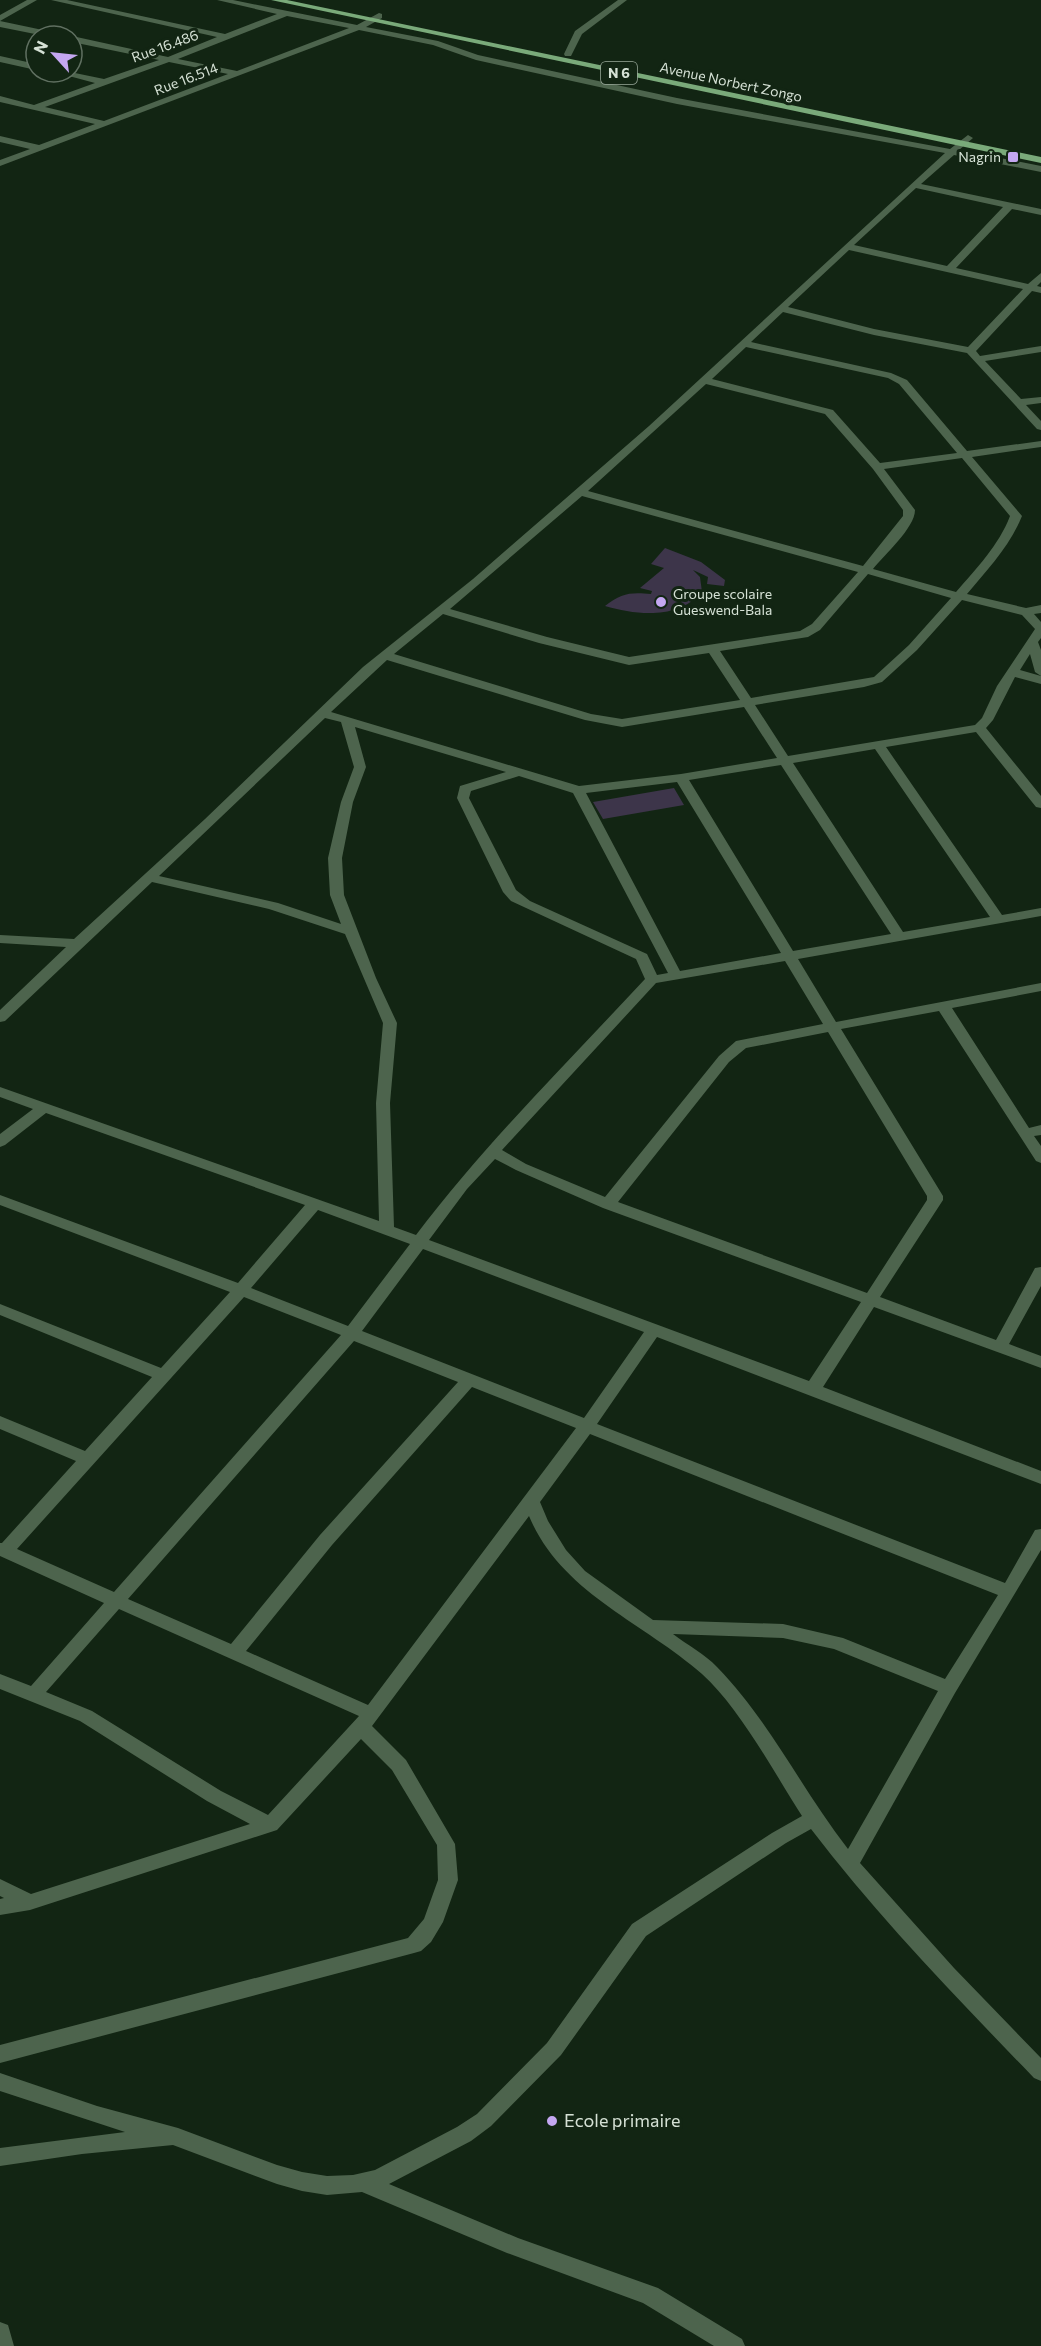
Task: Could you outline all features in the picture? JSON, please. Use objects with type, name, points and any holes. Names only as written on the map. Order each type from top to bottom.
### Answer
[{"type":"main road","name":"Avenue Norbert Zongo","points":[[275,0],[376,18],[1041,160]]},
{"type":"main road","name":"Avenue Norbert Zongo","points":[[376,18],[568,54],[962,144],[1041,153]]},
{"type":"street","points":[[0,18],[33,0]]},
{"type":"street","points":[[55,0],[227,37]]},
{"type":"street","points":[[221,0],[435,43],[476,57],[799,125],[962,144],[1003,161],[1041,170]]},
{"type":"street","points":[[568,54],[578,33],[623,0]]},
{"type":"street","name":"Rue 16.486","points":[[36,107],[227,37],[286,13],[302,3]]},
{"type":"street","name":"Rue 16.514","points":[[0,163],[238,74],[357,28],[376,18]]},
{"type":"street","points":[[0,24],[24,29]]},
{"type":"street","points":[[84,41],[238,74]]},
{"type":"street","points":[[0,59],[24,64]]},
{"type":"street","points":[[84,78],[104,82]]},
{"type":"street","points":[[0,99],[105,124]]},
{"type":"street","points":[[0,139],[39,148]]},
{"type":"street","points":[[0,1018],[77,942],[210,822],[385,655],[580,492],[745,344],[914,185],[962,144]]},
{"type":"street","points":[[1003,161],[1011,154]]},
{"type":"street","points":[[914,185],[1041,212]]},
{"type":"street","points":[[949,270],[1009,206]]},
{"type":"street","points":[[848,247],[1041,290]]},
{"type":"street","points":[[974,355],[1041,276]]},
{"type":"street","points":[[782,309],[974,355],[1041,349]]},
{"type":"street","points":[[385,655],[613,723],[748,704],[879,679],[959,596],[1011,532],[1016,520],[1012,511],[903,382],[891,376],[745,344]]},
{"type":"street","points":[[974,355],[1041,427]]},
{"type":"street","points":[[441,610],[623,660],[642,661],[789,638],[816,627],[909,516],[909,510],[876,467],[826,410],[704,380]]},
{"type":"street","points":[[1018,403],[1041,400]]},
{"type":"street","points":[[876,467],[1041,444]]},
{"type":"street","points":[[580,492],[959,596],[1026,612],[1041,609]]},
{"type":"street","points":[[323,714],[445,748],[516,773],[578,790],[681,778],[979,728],[987,720],[1012,672],[1041,629],[1026,612]]},
{"type":"street","points":[[1033,643],[1041,672]]},
{"type":"street","points":[[714,651],[898,935]]},
{"type":"street","points":[[1012,672],[1041,680]]},
{"type":"street","points":[[347,721],[360,767],[347,802],[335,858],[337,895],[369,978],[390,1023],[383,1103],[387,1231]]},
{"type":"street","points":[[979,728],[1041,804]]},
{"type":"street","points":[[879,746],[998,919]]},
{"type":"street","points":[[516,773],[465,789],[463,798],[510,892],[525,904],[642,957],[652,980]]},
{"type":"street","points":[[681,778],[935,1196],[935,1200],[872,1301],[813,1389]]},
{"type":"street","points":[[578,790],[676,976]]},
{"type":"street","points":[[147,878],[273,906],[350,931]]},
{"type":"street","points":[[35,1694],[351,1334],[454,1194],[652,980],[898,935],[1041,912]]},
{"type":"street","points":[[0,939],[77,942]]},
{"type":"street","points":[[608,1204],[735,1048],[831,1025],[1041,987]]},
{"type":"street","points":[[943,1006],[1041,1158]]},
{"type":"street","points":[[0,1092],[315,1203],[813,1389],[1041,1478]]},
{"type":"street","points":[[0,1142],[43,1108]]},
{"type":"street","points":[[1025,1133],[1041,1130]]},
{"type":"street","points":[[492,1151],[520,1167],[608,1204],[1041,1362]]},
{"type":"street","points":[[0,1200],[241,1290],[1009,1592]]},
{"type":"street","points":[[0,2054],[414,1945],[424,1936],[433,1922],[448,1880],[446,1844],[399,1765],[366,1720],[234,1653],[2,1550],[241,1290],[315,1203]]},
{"type":"street","points":[[1000,1347],[1041,1272]]},
{"type":"street","points":[[0,1309],[162,1375]]},
{"type":"street","points":[[0,1907],[30,1902],[270,1825],[366,1720],[587,1426],[653,1331]]},
{"type":"street","points":[[234,1653],[326,1540],[469,1380]]},
{"type":"street","points":[[0,1422],[87,1459]]},
{"type":"street","points":[[530,1500],[540,1523],[560,1555],[579,1576],[710,1670],[740,1706],[814,1819],[849,1864],[948,1974],[1041,2072]]},
{"type":"street","points":[[849,1864],[949,1689],[1041,1535]]},
{"type":"street","points":[[651,1627],[783,1631],[837,1643],[949,1689]]},
{"type":"street","points":[[0,1681],[86,1716],[214,1796],[270,1825]]},
{"type":"street","points":[[0,2082],[86,2113],[179,2138],[246,2165],[319,2186],[365,2184],[379,2179],[464,2134],[484,2120],[554,2049],[639,1930],[779,1838],[814,1819]]},
{"type":"street","points":[[0,1887],[30,1902]]},
{"type":"street","points":[[0,2157],[82,2145],[179,2138]]},
{"type":"street","points":[[365,2184],[514,2246],[650,2295],[734,2346]]},
{"type":"street","points":[[0,2332],[3,2346]]},
{"type":"shaded area","points":[[665,548],[701,562],[725,580],[724,586],[707,584],[708,577],[693,570],[700,577],[702,592],[681,607],[669,611],[643,613],[605,606],[626,594],[651,594],[652,591],[640,588],[664,568],[651,564]]},
{"type":"shaded area","points":[[674,788],[684,805],[603,819],[593,802]]},
{"type":"place","name":"Nagrin","points":[[1013,157]]},
{"type":"place","name":"Groupe scolaire Gueswend-Bala","points":[[661,602]]},
{"type":"place","name":"Ecole primaire","points":[[552,2121]]}]
